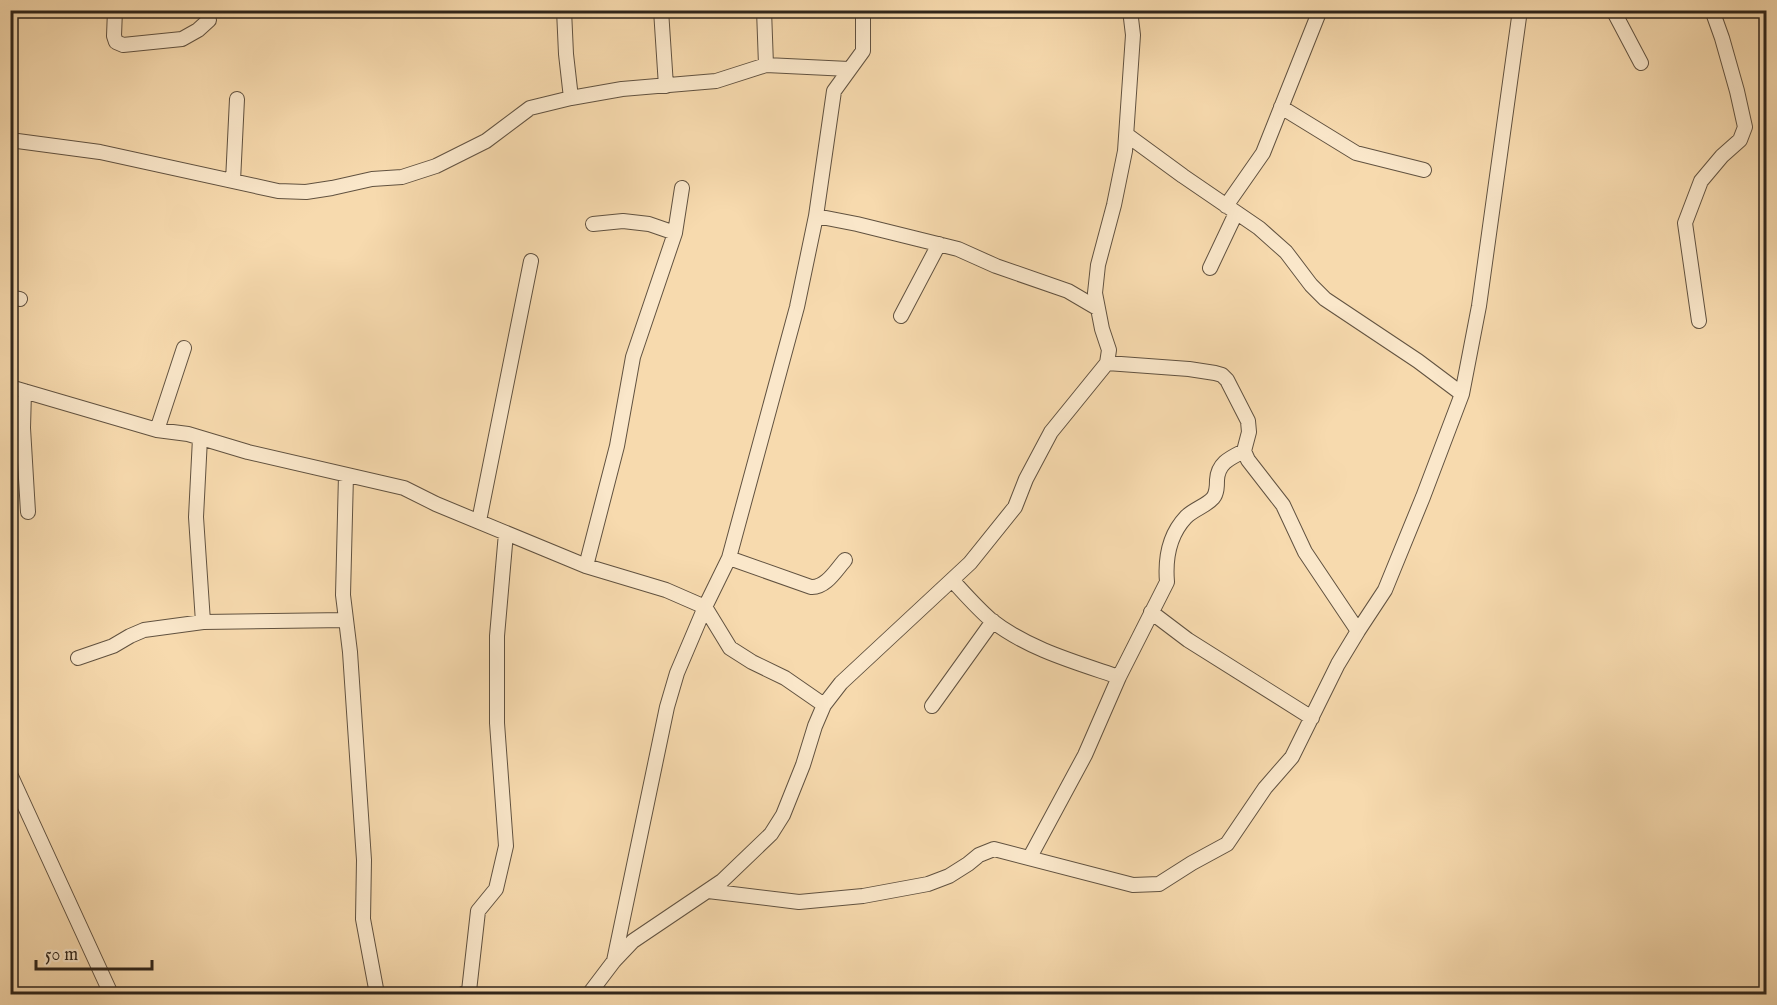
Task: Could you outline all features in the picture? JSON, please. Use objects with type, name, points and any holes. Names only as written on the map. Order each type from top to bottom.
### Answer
[{"type":"street","points":[[115,10],[114,36],[116,42],[123,45],[182,39],[198,30],[209,20]]},
{"type":"street","points":[[564,10],[566,54],[572,99]]},
{"type":"street","points":[[661,10],[666,86]]},
{"type":"street","points":[[764,10],[766,65]]},
{"type":"street","points":[[614,961],[667,707],[677,674],[705,607],[729,558],[797,308],[816,216],[834,91],[863,51],[863,10]]},
{"type":"street","points":[[589,994],[614,961],[633,941],[722,881],[771,834],[783,815],[824,705],[841,683],[970,563],[1015,507],[1026,479],[1051,432],[1107,363],[1109,351],[1102,330],[1095,293],[1098,265],[1114,205],[1126,135],[1133,35],[1130,10]]},
{"type":"street","points":[[1210,268],[1231,209],[1263,153],[1320,10]]},
{"type":"street","points":[[708,891],[799,902],[863,896],[928,884],[949,876],[979,855],[994,849],[1133,885],[1160,884],[1227,844],[1264,788],[1292,757],[1338,664],[1385,590],[1462,394],[1479,306],[1520,10]]},
{"type":"street","points":[[1613,10],[1641,63]]},
{"type":"street","points":[[1699,321],[1685,223],[1701,181],[1722,156],[1740,140],[1745,128],[1737,91],[1712,10]]},
{"type":"street","points":[[10,140],[100,152],[278,191],[306,192],[372,179],[402,177],[436,166],[486,141],[530,108],[621,89],[716,81],[766,65],[849,69]]},
{"type":"street","points":[[233,181],[237,99]]},
{"type":"street","points":[[1281,107],[1356,153],[1424,170]]},
{"type":"street","points":[[1126,135],[1259,228],[1286,252],[1311,285],[1325,299],[1462,394]]},
{"type":"street","points":[[586,566],[617,446],[633,357],[675,233],[682,188]]},
{"type":"street","points":[[816,216],[958,249],[996,266],[1068,291],[1097,308]]},
{"type":"street","points":[[593,224],[623,221],[649,224],[675,233]]},
{"type":"street","points":[[901,316],[939,244]]},
{"type":"street","points":[[479,521],[531,261]]},
{"type":"street","points":[[157,430],[184,348]]},
{"type":"street","points":[[1107,363],[1189,369],[1222,375],[1227,380],[1248,421],[1249,432],[1244,451],[1248,460],[1283,505],[1305,552],[1358,631]]},
{"type":"street","points":[[28,512],[17,389],[157,430],[188,434],[248,452],[404,488],[436,504],[586,566],[666,590],[705,607],[730,648],[785,678],[824,705]]},
{"type":"street","points":[[200,438],[196,517],[203,622]]},
{"type":"street","points":[[1030,857],[1085,755],[1119,677],[1167,582],[1165,564],[1170,542],[1186,517],[1215,495],[1221,466],[1244,451]]},
{"type":"street","points":[[346,475],[343,595],[350,652],[364,860],[363,919],[376,994]]},
{"type":"street","points":[[463,994],[468,991],[478,911],[496,889],[506,846],[497,723],[497,636],[506,533]]},
{"type":"street","points":[[729,558],[811,587],[823,585],[845,560]]},
{"type":"street","points":[[952,580],[993,621],[1052,654],[1119,677]]},
{"type":"street","points":[[1151,612],[1188,640],[1312,718]]},
{"type":"street","points":[[78,658],[113,646],[144,630],[203,622],[346,620]]},
{"type":"street","points":[[932,706],[993,621]]},
{"type":"street","points":[[10,774],[111,994]]}]
